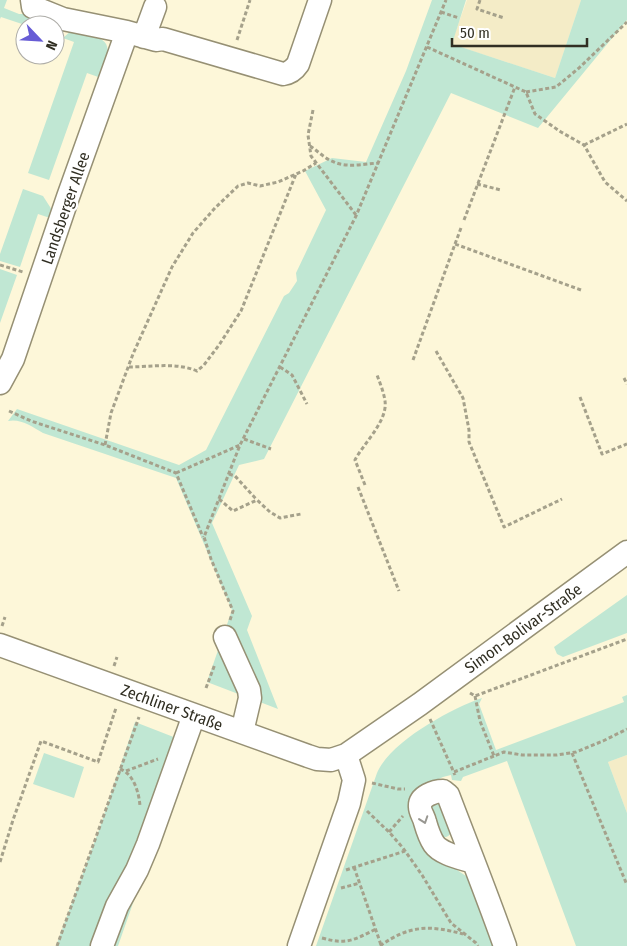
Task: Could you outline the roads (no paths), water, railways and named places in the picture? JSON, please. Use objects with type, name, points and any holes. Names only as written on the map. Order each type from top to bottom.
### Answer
[{"type":"street","points":[[32,0],[33,7],[63,19],[156,40],[163,39],[283,74],[295,69],[298,64],[320,0]]},
{"type":"street","name":"Landsberger Allee","points":[[0,383],[13,359],[68,197],[135,34],[155,7]]},
{"type":"street","name":"Simon-Bolivar-Straße","points":[[420,704],[627,552]]},
{"type":"street","points":[[225,637],[249,690],[250,698],[242,732]]},
{"type":"street","name":"Zechliner Straße","points":[[0,645],[317,759],[331,760],[346,755],[420,704]]},
{"type":"street","points":[[102,946],[117,906],[137,870],[148,844],[194,715]]},
{"type":"street","points":[[308,941],[354,780],[346,755]]},
{"type":"street","points":[[473,862],[452,855],[434,844],[420,806],[421,801],[425,797],[439,791],[444,791],[448,795],[505,946]]}]
